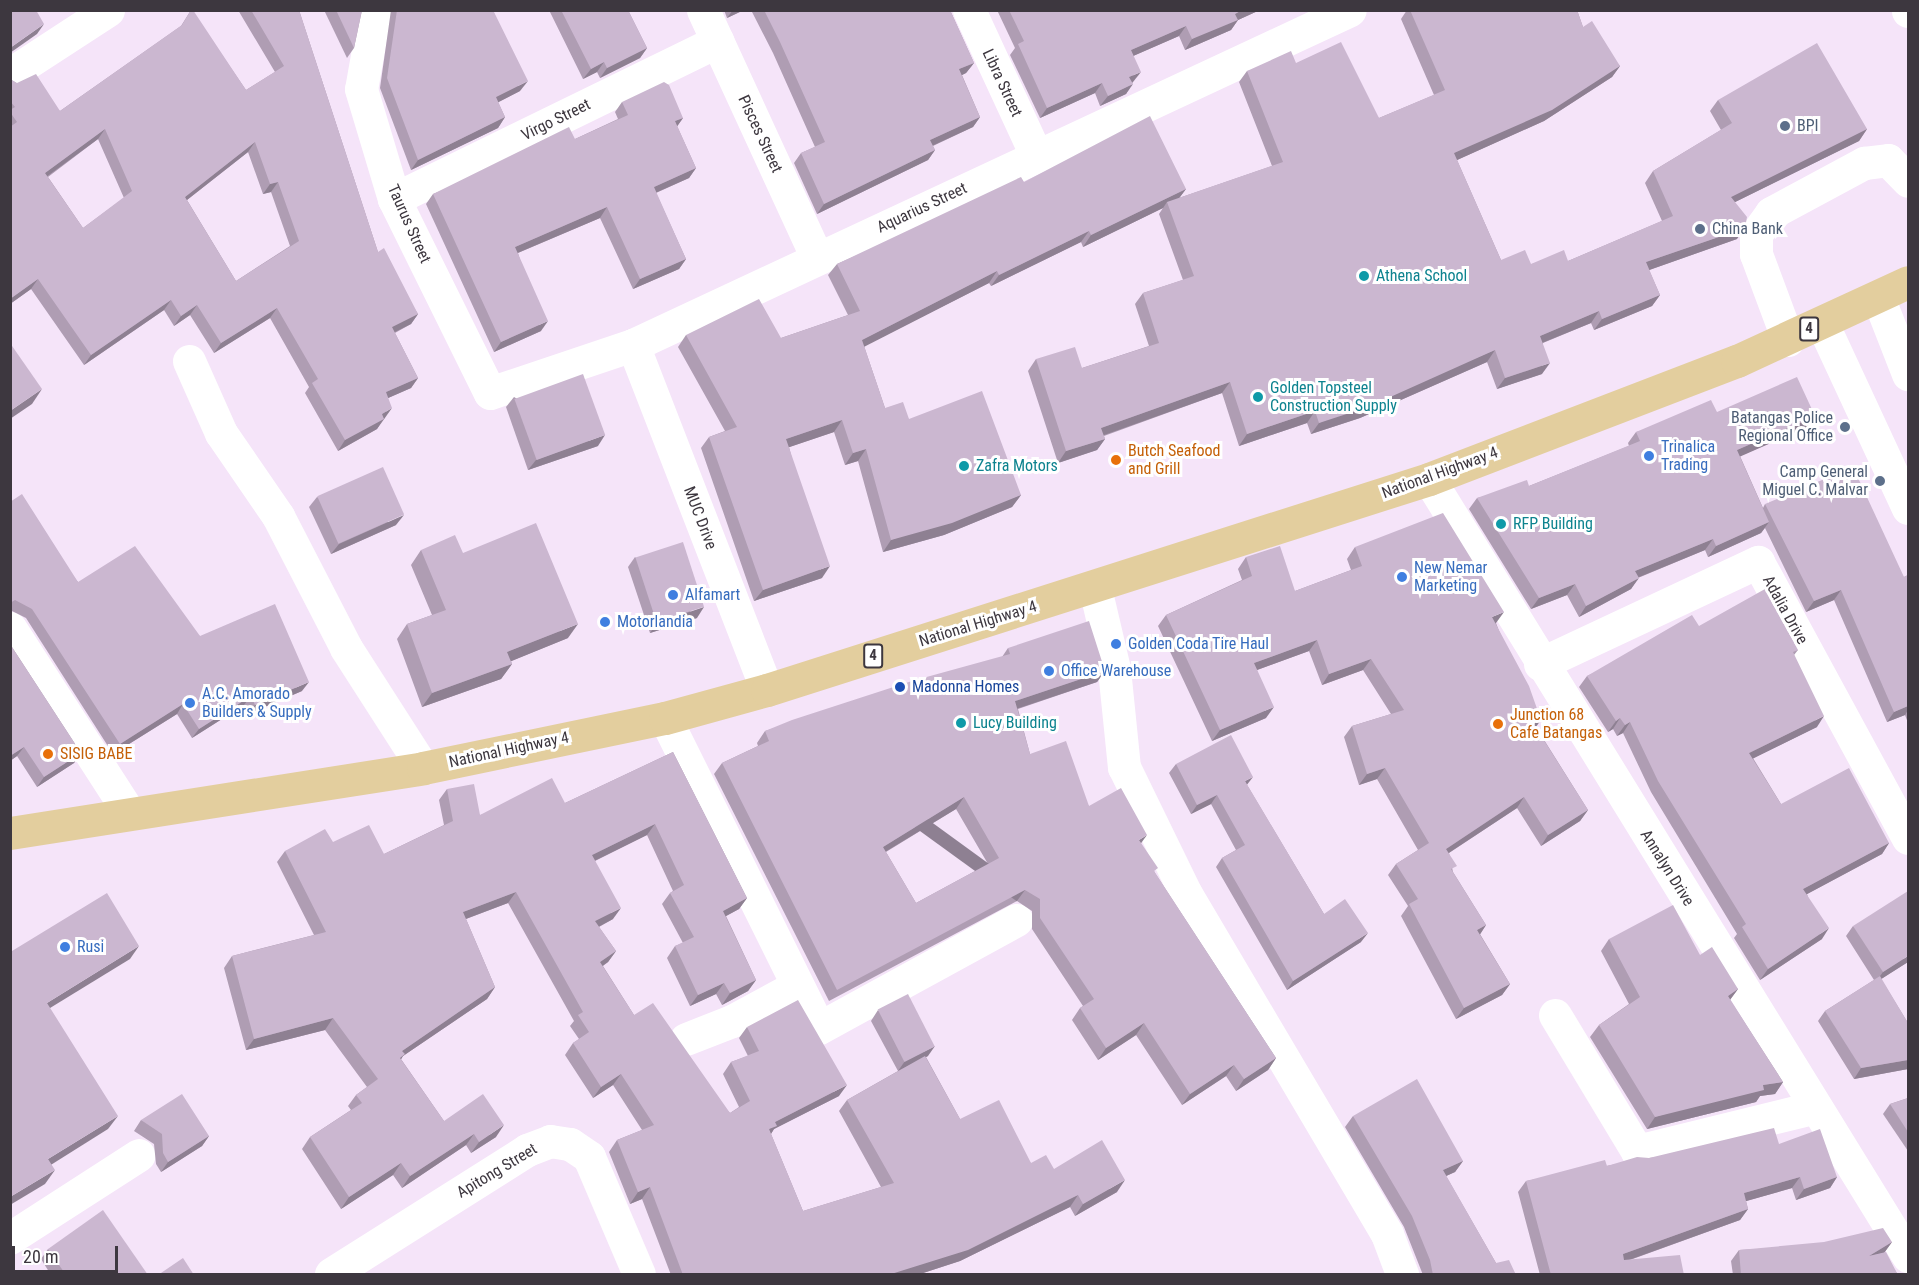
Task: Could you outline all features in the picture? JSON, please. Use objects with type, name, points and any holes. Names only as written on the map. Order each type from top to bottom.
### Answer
[{"type":"main road","name":"National Highway 4","points":[[10,833],[129,813],[243,799],[423,768],[665,718],[767,690],[1095,588],[1429,479],[1788,340],[1908,282]]},
{"type":"street","points":[[10,74],[108,10]]},
{"type":"street","name":"Taurus Street","points":[[375,10],[361,89],[394,200],[490,393]]},
{"type":"street","name":"Pisces Street","points":[[704,10],[816,258]]},
{"type":"street","name":"Libra Street","points":[[969,10],[1036,155]]},
{"type":"street","name":"Aquarius Street","points":[[490,393],[633,345],[1350,10]]},
{"type":"street","name":"Virgo Street","points":[[394,200],[718,41]]},
{"type":"street","points":[[1788,340],[1756,254],[1756,234],[1771,213],[1864,163],[1888,160],[1908,181]]},
{"type":"street","points":[[1878,297],[1908,374]]},
{"type":"street","points":[[1822,323],[1904,490]]},
{"type":"street","name":"MUC Drive","points":[[633,345],[767,690]]},
{"type":"street","points":[[189,361],[221,433],[278,516],[346,648],[423,768]]},
{"type":"street","name":"Annalyn Drive","points":[[1429,479],[1540,664],[1908,1256]]},
{"type":"street","name":"Adalia Drive","points":[[1540,664],[1758,562],[1908,838]]},
{"type":"street","points":[[1095,588],[1114,669],[1124,767],[1186,894],[1387,1234],[1402,1275]]},
{"type":"street","points":[[10,628],[129,813]]},
{"type":"street","points":[[665,718],[795,987],[819,1028],[1016,920]]},
{"type":"street","points":[[686,1039],[732,1021],[795,987]]},
{"type":"street","points":[[1555,1015],[1637,1151],[1816,1107]]},
{"type":"street","name":"Apitong Street","points":[[331,1275],[528,1150],[550,1142],[570,1144],[589,1157],[639,1275]]},
{"type":"street","points":[[10,1238],[138,1155]]},
{"type":"building","points":[[10,10],[36,10],[44,24],[10,48]]},
{"type":"building","points":[[193,10],[246,90],[284,66],[251,10],[299,10],[378,252],[384,248],[418,314],[392,327],[418,378],[386,392],[392,408],[382,414],[384,419],[345,440],[312,383],[318,379],[277,308],[221,343],[197,305],[181,316],[171,300],[91,355],[38,279],[10,299],[10,127],[17,122],[10,112],[15,107],[10,101],[10,79],[17,83],[36,74],[60,111],[182,25]],"holes":[[[105,129],[132,191],[83,228],[45,173]],[[255,142],[270,184],[278,182],[299,241],[236,281],[185,197]]]},
{"type":"building","points":[[336,10],[362,10],[354,48]]},
{"type":"building","points":[[397,10],[493,10],[528,81],[496,97],[505,117],[418,160],[387,78]]},
{"type":"building","points":[[561,10],[628,10],[647,48],[607,68],[604,62],[591,69]]},
{"type":"building","points":[[764,10],[950,10],[974,63],[959,69],[980,117],[930,140],[935,150],[824,204],[801,153],[825,142]]},
{"type":"building","points":[[1009,10],[1242,10],[1235,14],[1238,20],[1192,39],[1186,26],[1131,50],[1141,72],[1129,77],[1133,84],[1108,96],[1102,83],[1047,108],[1018,44],[1024,41]]},
{"type":"building","points":[[1410,10],[1577,10],[1583,27],[1592,21],[1620,66],[1552,110],[1454,153],[1501,260],[1525,250],[1531,264],[1564,250],[1568,261],[1673,216],[1653,171],[1732,123],[1718,100],[1817,43],[1867,129],[1731,197],[1747,217],[1745,228],[1646,262],[1660,295],[1602,319],[1599,311],[1540,336],[1550,363],[1505,378],[1495,350],[1368,407],[1319,423],[1315,411],[1247,434],[1230,382],[1101,428],[1105,439],[1066,451],[1036,359],[1075,347],[1082,368],[1159,343],[1143,293],[1194,276],[1167,202],[1283,162],[1247,71],[1291,51],[1296,63],[1341,42],[1379,118],[1445,90]]},
{"type":"building","points":[[664,82],[669,85],[683,118],[675,121],[696,168],[654,187],[686,259],[640,279],[607,207],[515,247],[548,321],[501,342],[433,194],[569,127],[575,139],[628,115],[622,102]]},
{"type":"building","points":[[1150,116],[1186,189],[1091,235],[1089,231],[999,275],[997,271],[862,340],[885,408],[903,402],[909,419],[982,391],[1021,495],[952,523],[891,540],[866,449],[853,453],[842,420],[786,439],[830,566],[763,590],[709,437],[737,427],[686,335],[759,299],[781,338],[860,311],[837,264],[1021,177],[1024,182]]},
{"type":"building","points":[[10,343],[42,389],[10,411]]},
{"type":"building","points":[[583,374],[605,435],[537,460],[514,399]]},
{"type":"building","points":[[1797,377],[1815,416],[1737,450],[1769,522],[1716,546],[1713,539],[1635,571],[1639,578],[1586,606],[1575,584],[1539,598],[1477,498],[1527,480],[1529,486],[1640,441],[1636,432],[1711,400],[1717,412]]},
{"type":"building","points":[[383,467],[404,515],[338,544],[317,496]]},
{"type":"building","points":[[1853,467],[1904,577],[1908,575],[1908,706],[1894,712],[1841,590],[1814,601],[1765,504]]},
{"type":"building","points":[[22,494],[78,582],[135,546],[200,636],[275,604],[309,682],[255,705],[251,696],[199,729],[183,704],[120,744],[32,609],[15,600],[10,603],[10,502]]},
{"type":"building","points":[[1443,513],[1504,612],[1492,617],[1529,686],[1541,720],[1533,723],[1588,810],[1548,835],[1524,797],[1446,849],[1457,866],[1451,869],[1486,925],[1477,930],[1510,984],[1464,1008],[1409,904],[1418,899],[1396,864],[1429,843],[1385,768],[1367,774],[1352,726],[1404,710],[1371,659],[1329,674],[1317,640],[1254,663],[1274,707],[1220,730],[1166,615],[1252,576],[1246,557],[1280,546],[1295,591],[1362,566],[1355,547]]},
{"type":"building","points":[[536,523],[578,624],[507,652],[512,664],[432,693],[407,624],[446,610],[421,550],[455,535],[463,553]]},
{"type":"building","points":[[683,542],[704,607],[656,622],[635,557]]},
{"type":"building","points":[[1765,589],[1798,650],[1793,652],[1824,716],[1749,753],[1781,804],[1849,768],[1889,843],[1803,889],[1829,928],[1768,969],[1742,927],[1746,924],[1658,781],[1630,722],[1625,725],[1620,718],[1616,721],[1587,676],[1692,615],[1699,626]]},
{"type":"building","points":[[1089,621],[1105,671],[1015,701],[1030,754],[1066,741],[1089,806],[1121,788],[1147,835],[1139,840],[1158,868],[1154,871],[1276,1058],[1244,1079],[1234,1065],[1190,1094],[1144,1023],[1106,1048],[1080,1008],[1094,999],[1040,918],[1040,899],[1025,890],[837,990],[722,763],[769,741],[765,731],[792,720],[912,681],[1010,654],[1008,648]],"holes":[[[964,797],[999,858],[916,903],[883,847]]]},
{"type":"building","points":[[10,644],[81,753],[44,777],[24,747],[10,756]]},
{"type":"building","points":[[1231,735],[1253,777],[1245,781],[1324,914],[1345,899],[1368,933],[1293,981],[1222,858],[1245,845],[1217,795],[1197,805],[1176,764]]},
{"type":"building","points":[[673,752],[747,898],[723,911],[756,980],[730,993],[724,983],[698,995],[675,946],[694,937],[670,893],[684,885],[655,824],[592,855],[621,908],[595,921],[616,951],[600,962],[634,1015],[653,1003],[730,1113],[750,1101],[731,1062],[759,1051],[747,1027],[798,1000],[847,1085],[775,1122],[777,1126],[769,1129],[803,1211],[894,1183],[847,1100],[925,1056],[960,1119],[999,1100],[1031,1163],[1046,1155],[1054,1169],[1102,1140],[1125,1180],[1083,1204],[1078,1195],[968,1250],[888,1275],[683,1275],[650,1187],[638,1192],[617,1140],[654,1125],[621,1074],[601,1087],[573,1043],[589,1032],[578,1015],[583,1012],[516,892],[463,912],[495,987],[402,1051],[405,1054],[400,1058],[444,1121],[483,1094],[504,1125],[479,1142],[474,1134],[410,1176],[401,1163],[349,1197],[310,1137],[362,1103],[356,1095],[378,1079],[333,1018],[254,1039],[232,956],[326,932],[285,851],[325,829],[333,842],[369,825],[384,854],[453,821],[447,789],[474,784],[480,815],[552,778],[565,803]]},
{"type":"building","points":[[1908,891],[1908,956],[1883,972],[1853,926]]},
{"type":"building","points":[[107,893],[139,946],[47,1003],[118,1116],[48,1159],[55,1170],[10,1197],[10,949],[12,951]]},
{"type":"building","points":[[1673,905],[1700,955],[1712,947],[1738,989],[1728,996],[1783,1082],[1763,1085],[1764,1090],[1655,1117],[1599,1025],[1640,997],[1609,939]]},
{"type":"building","points":[[1880,976],[1908,1023],[1908,1060],[1861,1068],[1825,1011]]},
{"type":"building","points":[[908,994],[935,1047],[904,1062],[878,1009]]},
{"type":"building","points":[[1417,1079],[1463,1161],[1443,1170],[1496,1263],[1509,1260],[1516,1275],[1433,1275],[1430,1260],[1412,1216],[1353,1116]]},
{"type":"building","points":[[182,1094],[209,1136],[168,1162],[163,1153],[162,1134],[141,1120]]},
{"type":"building","points":[[1908,1098],[1908,1132],[1890,1104]]},
{"type":"building","points":[[1774,1128],[1779,1144],[1820,1129],[1837,1177],[1804,1189],[1800,1177],[1744,1193],[1748,1209],[1623,1254],[1624,1260],[1680,1255],[1684,1275],[1551,1275],[1526,1181],[1605,1160],[1607,1166],[1637,1157],[1649,1158]]},
{"type":"building","points":[[103,1210],[148,1275],[66,1275],[48,1249]]},
{"type":"building","points":[[1883,1228],[1892,1242],[1869,1256],[1886,1252],[1898,1275],[1741,1275],[1739,1250],[1824,1242]]},
{"type":"building","points":[[183,1258],[194,1275],[158,1275]]},
{"type":"place","name":"BPI","points":[[1785,126]]},
{"type":"place","name":"China Bank","points":[[1700,229]]},
{"type":"place","name":"Athena School","points":[[1364,276]]},
{"type":"place","name":"Golden Topsteel Construction Supply","points":[[1258,397]]},
{"type":"place","name":"Batangas Police Regional Office","points":[[1845,427]]},
{"type":"place","name":"Trinalica Trading","points":[[1649,456]]},
{"type":"place","name":"Butch Seafood and Grill","points":[[1116,460]]},
{"type":"place","name":"Zafra Motors","points":[[964,466]]},
{"type":"place","name":"Camp General Miguel C. Malvar","points":[[1880,481]]},
{"type":"place","name":"RFP Building","points":[[1501,524]]},
{"type":"place","name":"New Nemar Marketing","points":[[1402,577]]},
{"type":"place","name":"Alfamart","points":[[673,595]]},
{"type":"place","name":"Motorlandia","points":[[605,622]]},
{"type":"place","name":"Golden Coda Tire Haul","points":[[1116,644]]},
{"type":"place","name":"Office Warehouse","points":[[1049,671]]},
{"type":"place","name":"Madonna Homes","points":[[900,687]]},
{"type":"place","name":"A.C. Amorado Builders & Supply","points":[[190,703]]},
{"type":"place","name":"Lucy Building","points":[[961,723]]},
{"type":"place","name":"Junction 68 Cafe Batangas","points":[[1498,724]]},
{"type":"place","name":"SISIG BABE","points":[[48,754]]},
{"type":"place","name":"Rusi","points":[[65,947]]}]
